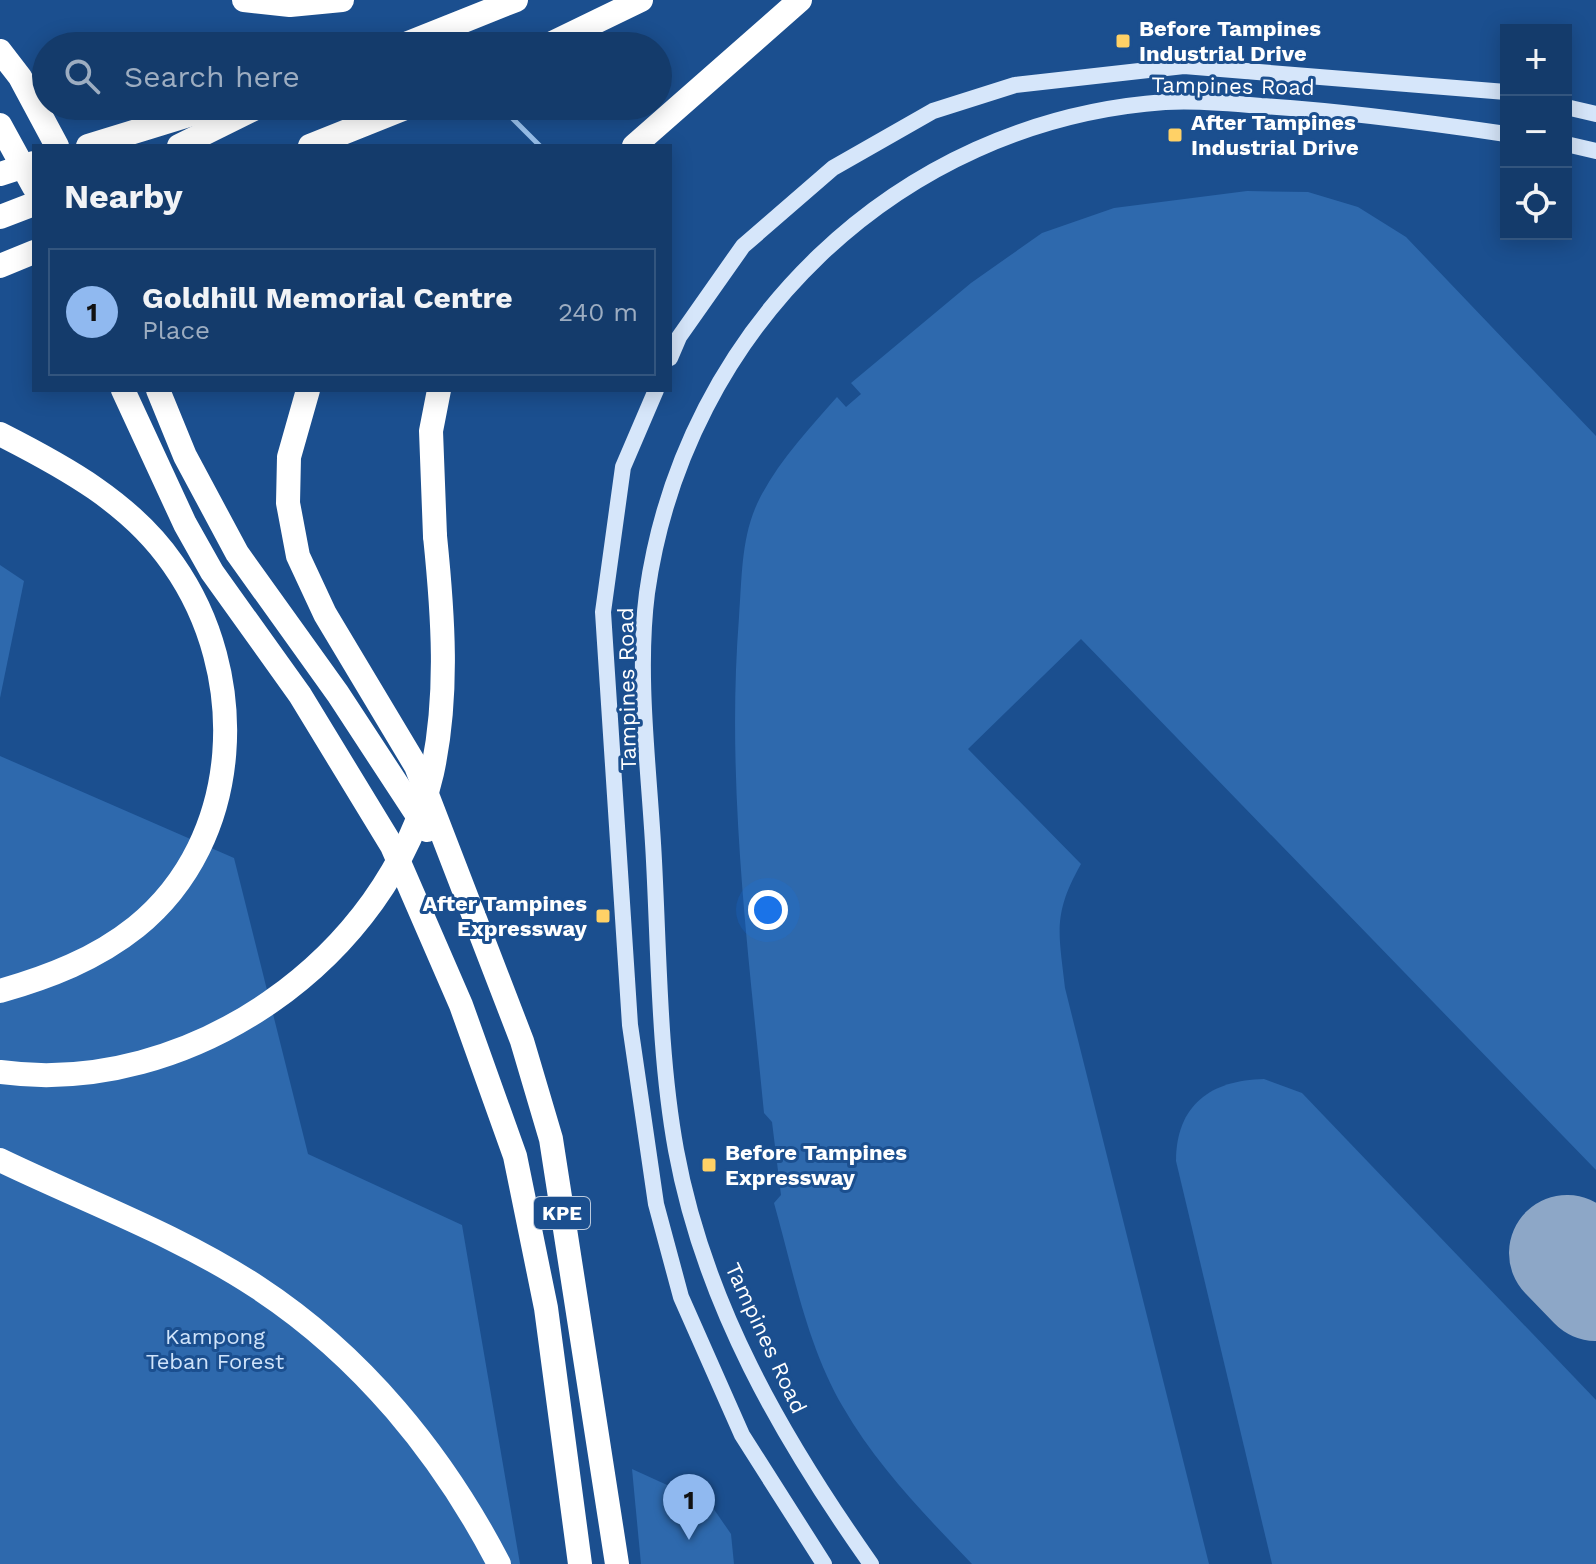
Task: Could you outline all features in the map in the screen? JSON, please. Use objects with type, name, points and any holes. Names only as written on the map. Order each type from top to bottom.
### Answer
[{"type":"highway","points":[[244,0],[290,5],[342,0]]},
{"type":"highway","points":[[436,32],[516,0]]},
{"type":"highway","points":[[575,32],[641,0]]},
{"type":"highway","points":[[672,108],[800,0]]},
{"type":"highway","points":[[0,51],[32,99]]},
{"type":"highway","points":[[672,110],[680,102]]},
{"type":"highway","points":[[43,120],[56,144]]},
{"type":"highway","points":[[94,144],[172,120]]},
{"type":"highway","points":[[183,144],[232,120]]},
{"type":"highway","points":[[315,144],[375,120]]},
{"type":"highway","points":[[625,144],[656,120]]},
{"type":"highway","points":[[636,144],[661,120]]},
{"type":"highway","points":[[0,125],[32,183]]},
{"type":"highway","points":[[0,174],[32,164]]},
{"type":"highway","points":[[0,217],[32,205]]},
{"type":"highway","points":[[0,266],[32,253]]},
{"type":"highway","name":"KPE","points":[[124,392],[185,524],[212,572],[326,737],[392,846],[461,1005],[515,1156],[546,1308],[580,1564]]},
{"type":"highway","points":[[159,392],[214,514],[287,626],[338,694],[456,875]]},
{"type":"highway","points":[[307,392],[289,457],[288,503],[298,556],[325,614],[416,766],[456,875]]},
{"type":"highway","points":[[0,1072],[64,1074],[111,1068],[209,1037],[261,1010],[311,971],[359,922],[391,875],[417,822],[439,735],[443,613],[435,536],[431,431],[439,392]]},
{"type":"highway","points":[[0,434],[56,462],[101,492],[140,525],[173,563],[207,626],[224,691],[225,721],[218,796],[206,832],[173,888],[137,926],[84,962],[0,991]]},
{"type":"highway","name":"KPE","points":[[456,875],[522,1041],[551,1139],[617,1564]]},
{"type":"highway","points":[[0,1160],[194,1251],[257,1287],[314,1329],[363,1373],[430,1450],[499,1564]]},
{"type":"main road","name":"Tampines Road","points":[[672,353],[679,337],[743,246],[833,168],[933,111],[1015,85],[1184,66],[1500,92]]},
{"type":"main road","name":"Tampines Road","points":[[871,1564],[797,1455],[756,1380],[718,1297],[676,1149],[661,1003],[645,679],[647,595],[672,485],[719,381],[776,299],[855,222],[946,163],[1020,129],[1086,114],[1167,102],[1316,109],[1500,133]]},
{"type":"main road","points":[[1572,108],[1596,114]]},
{"type":"main road","points":[[1572,145],[1596,151]]},
{"type":"main road","name":"Tampines Road","points":[[655,392],[623,467],[603,612],[630,1025],[656,1204],[681,1297],[742,1435],[824,1564]]},
{"type":"green space","points":[[1247,191],[1308,192],[1358,207],[1406,237],[1596,436],[1596,1170],[1081,639],[968,749],[1081,864],[1065,897],[1060,924],[1065,988],[1209,1564],[972,1564],[886,1470],[843,1407],[810,1333],[774,1203],[781,1195],[772,1122],[764,1113],[737,803],[736,679],[745,545],[757,504],[793,448],[837,397],[846,407],[861,394],[851,383],[971,283],[1042,233],[1114,208]]},
{"type":"green space","points":[[0,565],[24,581],[0,698]]},
{"type":"green space","name":"Kampong Teban Forest","points":[[0,756],[234,858],[308,1154],[462,1225],[520,1564],[0,1564]]},
{"type":"green space","points":[[1264,1079],[1302,1093],[1596,1400],[1596,1564],[1272,1564],[1176,1161],[1182,1125],[1200,1099],[1228,1084]]},
{"type":"green space","points":[[632,1469],[711,1505],[731,1534],[734,1564],[641,1564]]},
{"type":"waterway","points":[[514,120],[538,144]]},
{"type":"runway","points":[[1567,1253],[1596,1283]]},
{"type":"place","name":"Before Tampines Industrial Drive","points":[[1123,41]]},
{"type":"place","name":"After Tampines Industrial Drive","points":[[1175,135]]},
{"type":"place","name":"After Tampines Expressway","points":[[603,916]]},
{"type":"place","name":"Before Tampines Expressway","points":[[709,1165]]},
{"type":"place","name":"Goldhill Memorial Centre","points":[[689,1540]]}]
